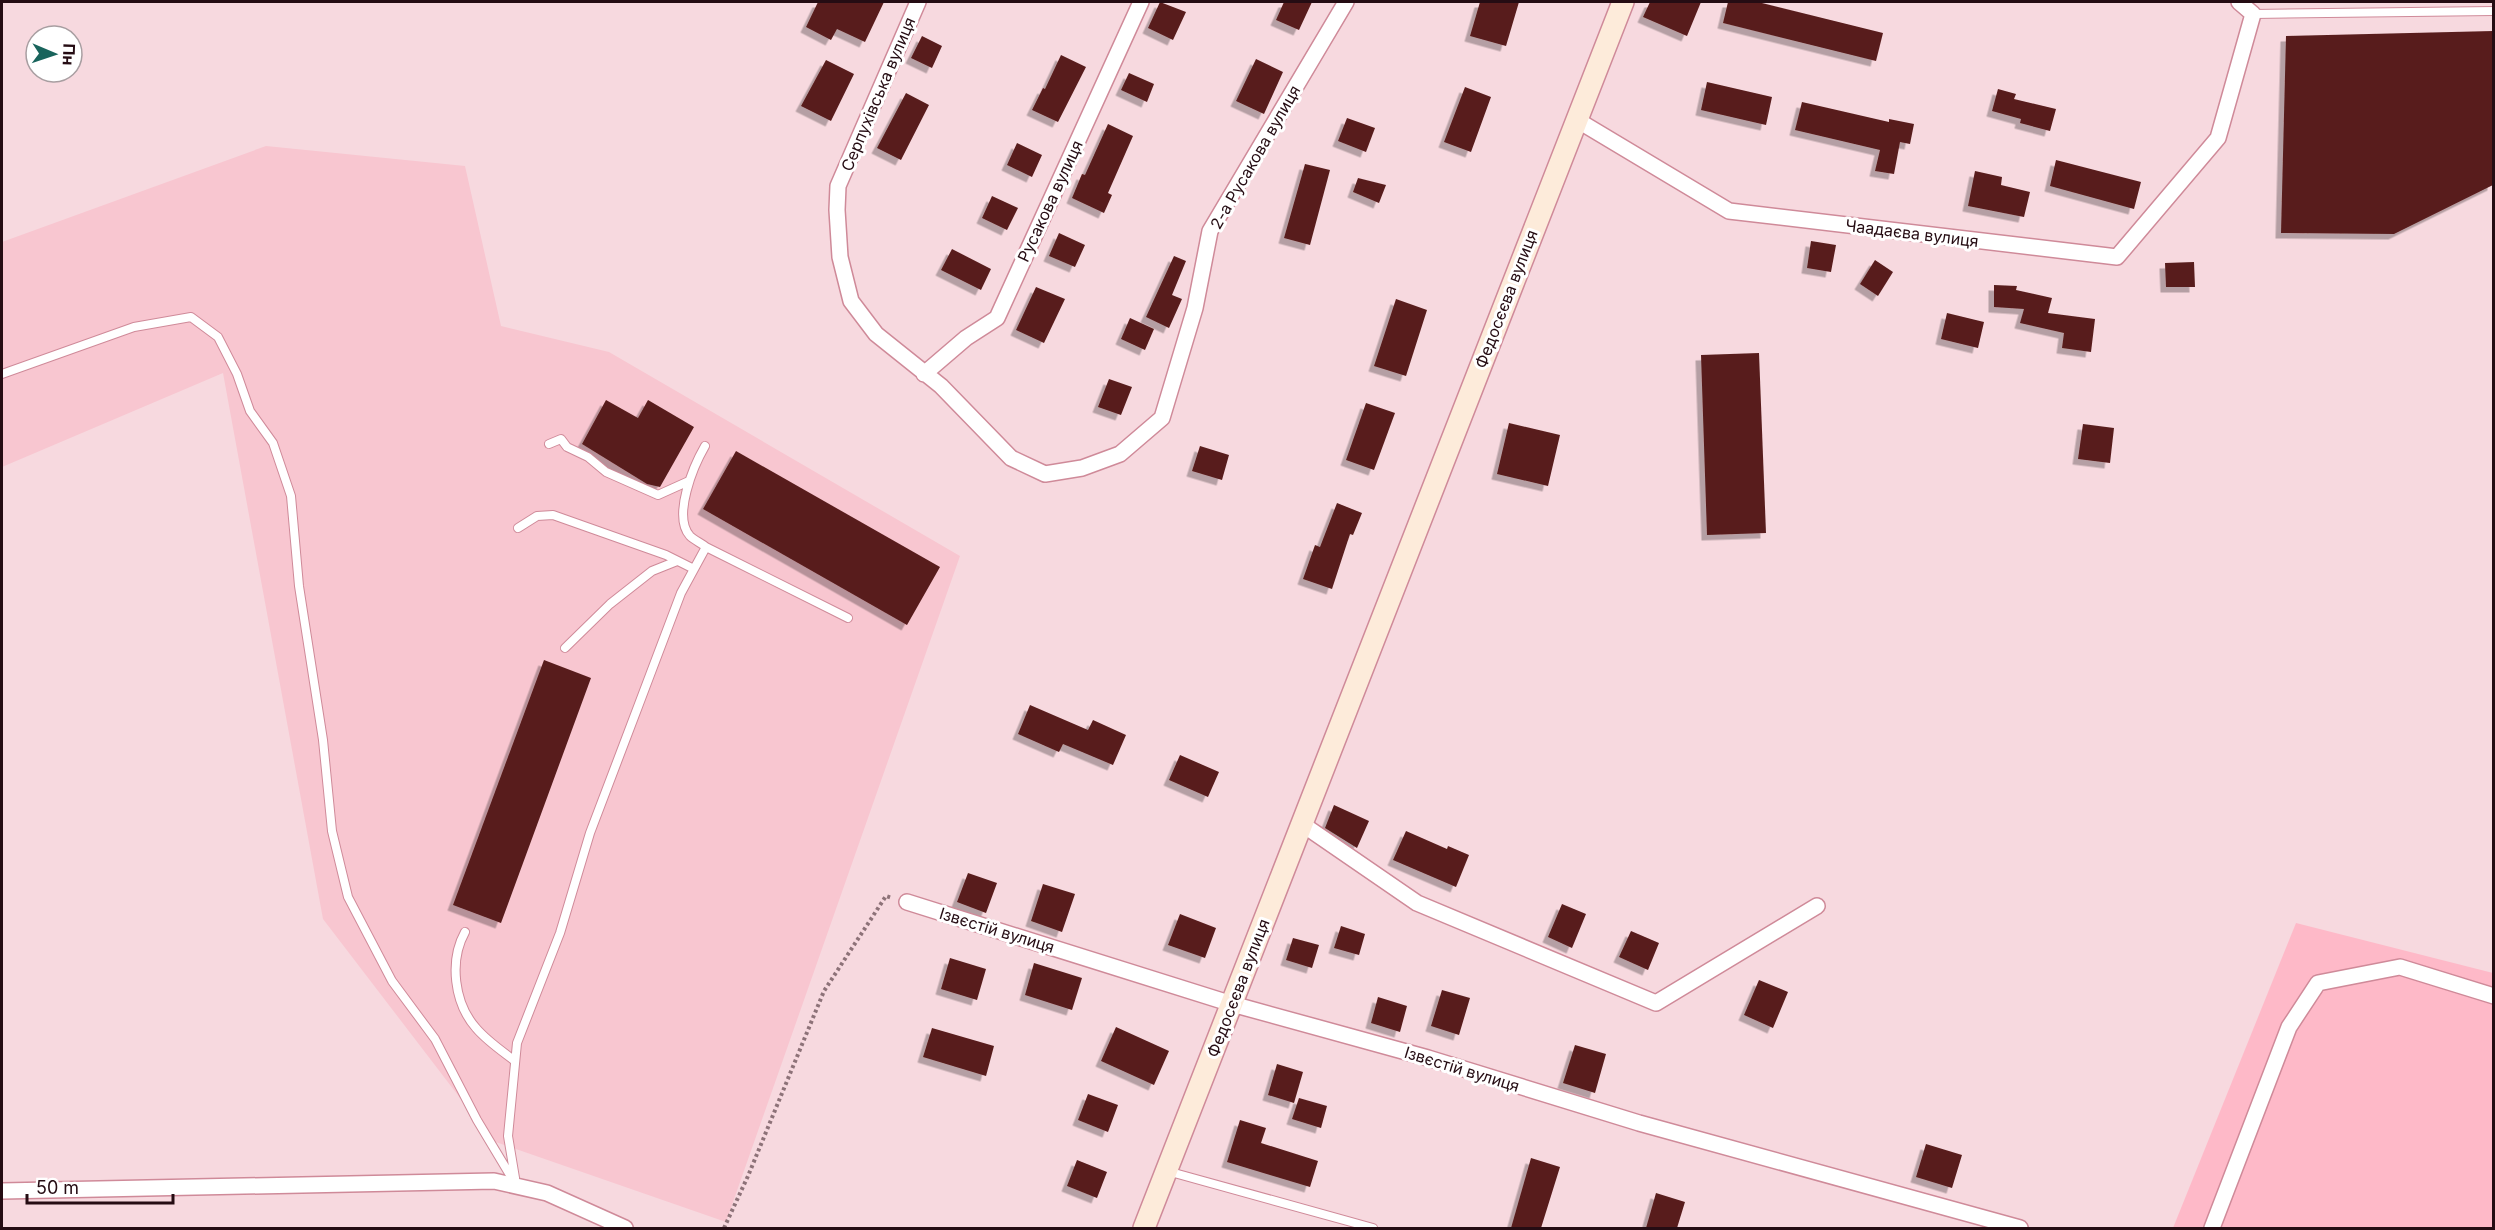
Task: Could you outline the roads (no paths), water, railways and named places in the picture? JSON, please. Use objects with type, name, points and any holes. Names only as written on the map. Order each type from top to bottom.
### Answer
[{"type":"main road","name":"Федосєєва вулиця","points":[[1144,1228],[1623,2]]},
{"type":"street","name":"Серпухівська вулиця","points":[[838,186],[918,2]]},
{"type":"street","name":"Русакова вулиця","points":[[924,374],[966,338],[997,318],[1141,2]]},
{"type":"street","name":"2-а Русакова вулиця","points":[[838,186],[840,257],[850,301],[876,334],[941,386],[1011,458],[1045,474],[1082,468],[1120,454],[1162,418],[1195,308],[1210,231],[1346,2]]},
{"type":"street","points":[[2239,2],[2253,14]]},
{"type":"street","name":"Чаадаєва вулиця","points":[[1576,120],[1729,211],[2117,257],[2218,138],[2253,14]]},
{"type":"street","points":[[1302,824],[1417,903],[1656,1003],[1817,906]]},
{"type":"street","name":"Ізвєстій вулиця","points":[[907,902],[1232,1004],[1428,1058],[1651,1126],[2020,1228]]},
{"type":"street","points":[[2212,1228],[2289,1027],[2318,983],[2400,967],[2493,996]]},
{"type":"street","points":[[2,1191],[494,1181],[548,1193],[625,1228]]},
{"type":"lane","points":[[2253,14],[2493,11]]},
{"type":"lane","points":[[2,374],[134,327],[191,317],[218,338],[237,374],[250,411],[273,443],[291,496],[299,586],[323,740],[332,831],[348,897],[392,981],[435,1039],[477,1120],[517,1186]]},
{"type":"lane","points":[[549,444],[561,439],[567,447],[588,457],[606,472],[658,495],[689,481]]},
{"type":"lane","points":[[705,446],[693,468],[685,499],[684,522],[689,536],[706,547],[848,618]]},
{"type":"lane","points":[[518,528],[537,516],[553,515],[586,525],[694,569]]},
{"type":"lane","points":[[517,1186],[508,1136],[517,1043],[560,933],[590,833],[681,593],[706,547]]},
{"type":"lane","points":[[565,648],[610,604],[652,571],[677,561]]},
{"type":"lane","points":[[465,932],[458,945],[458,993],[465,1013],[476,1028],[515,1061]]},
{"type":"lane","points":[[1167,1171],[1373,1228]]}]
